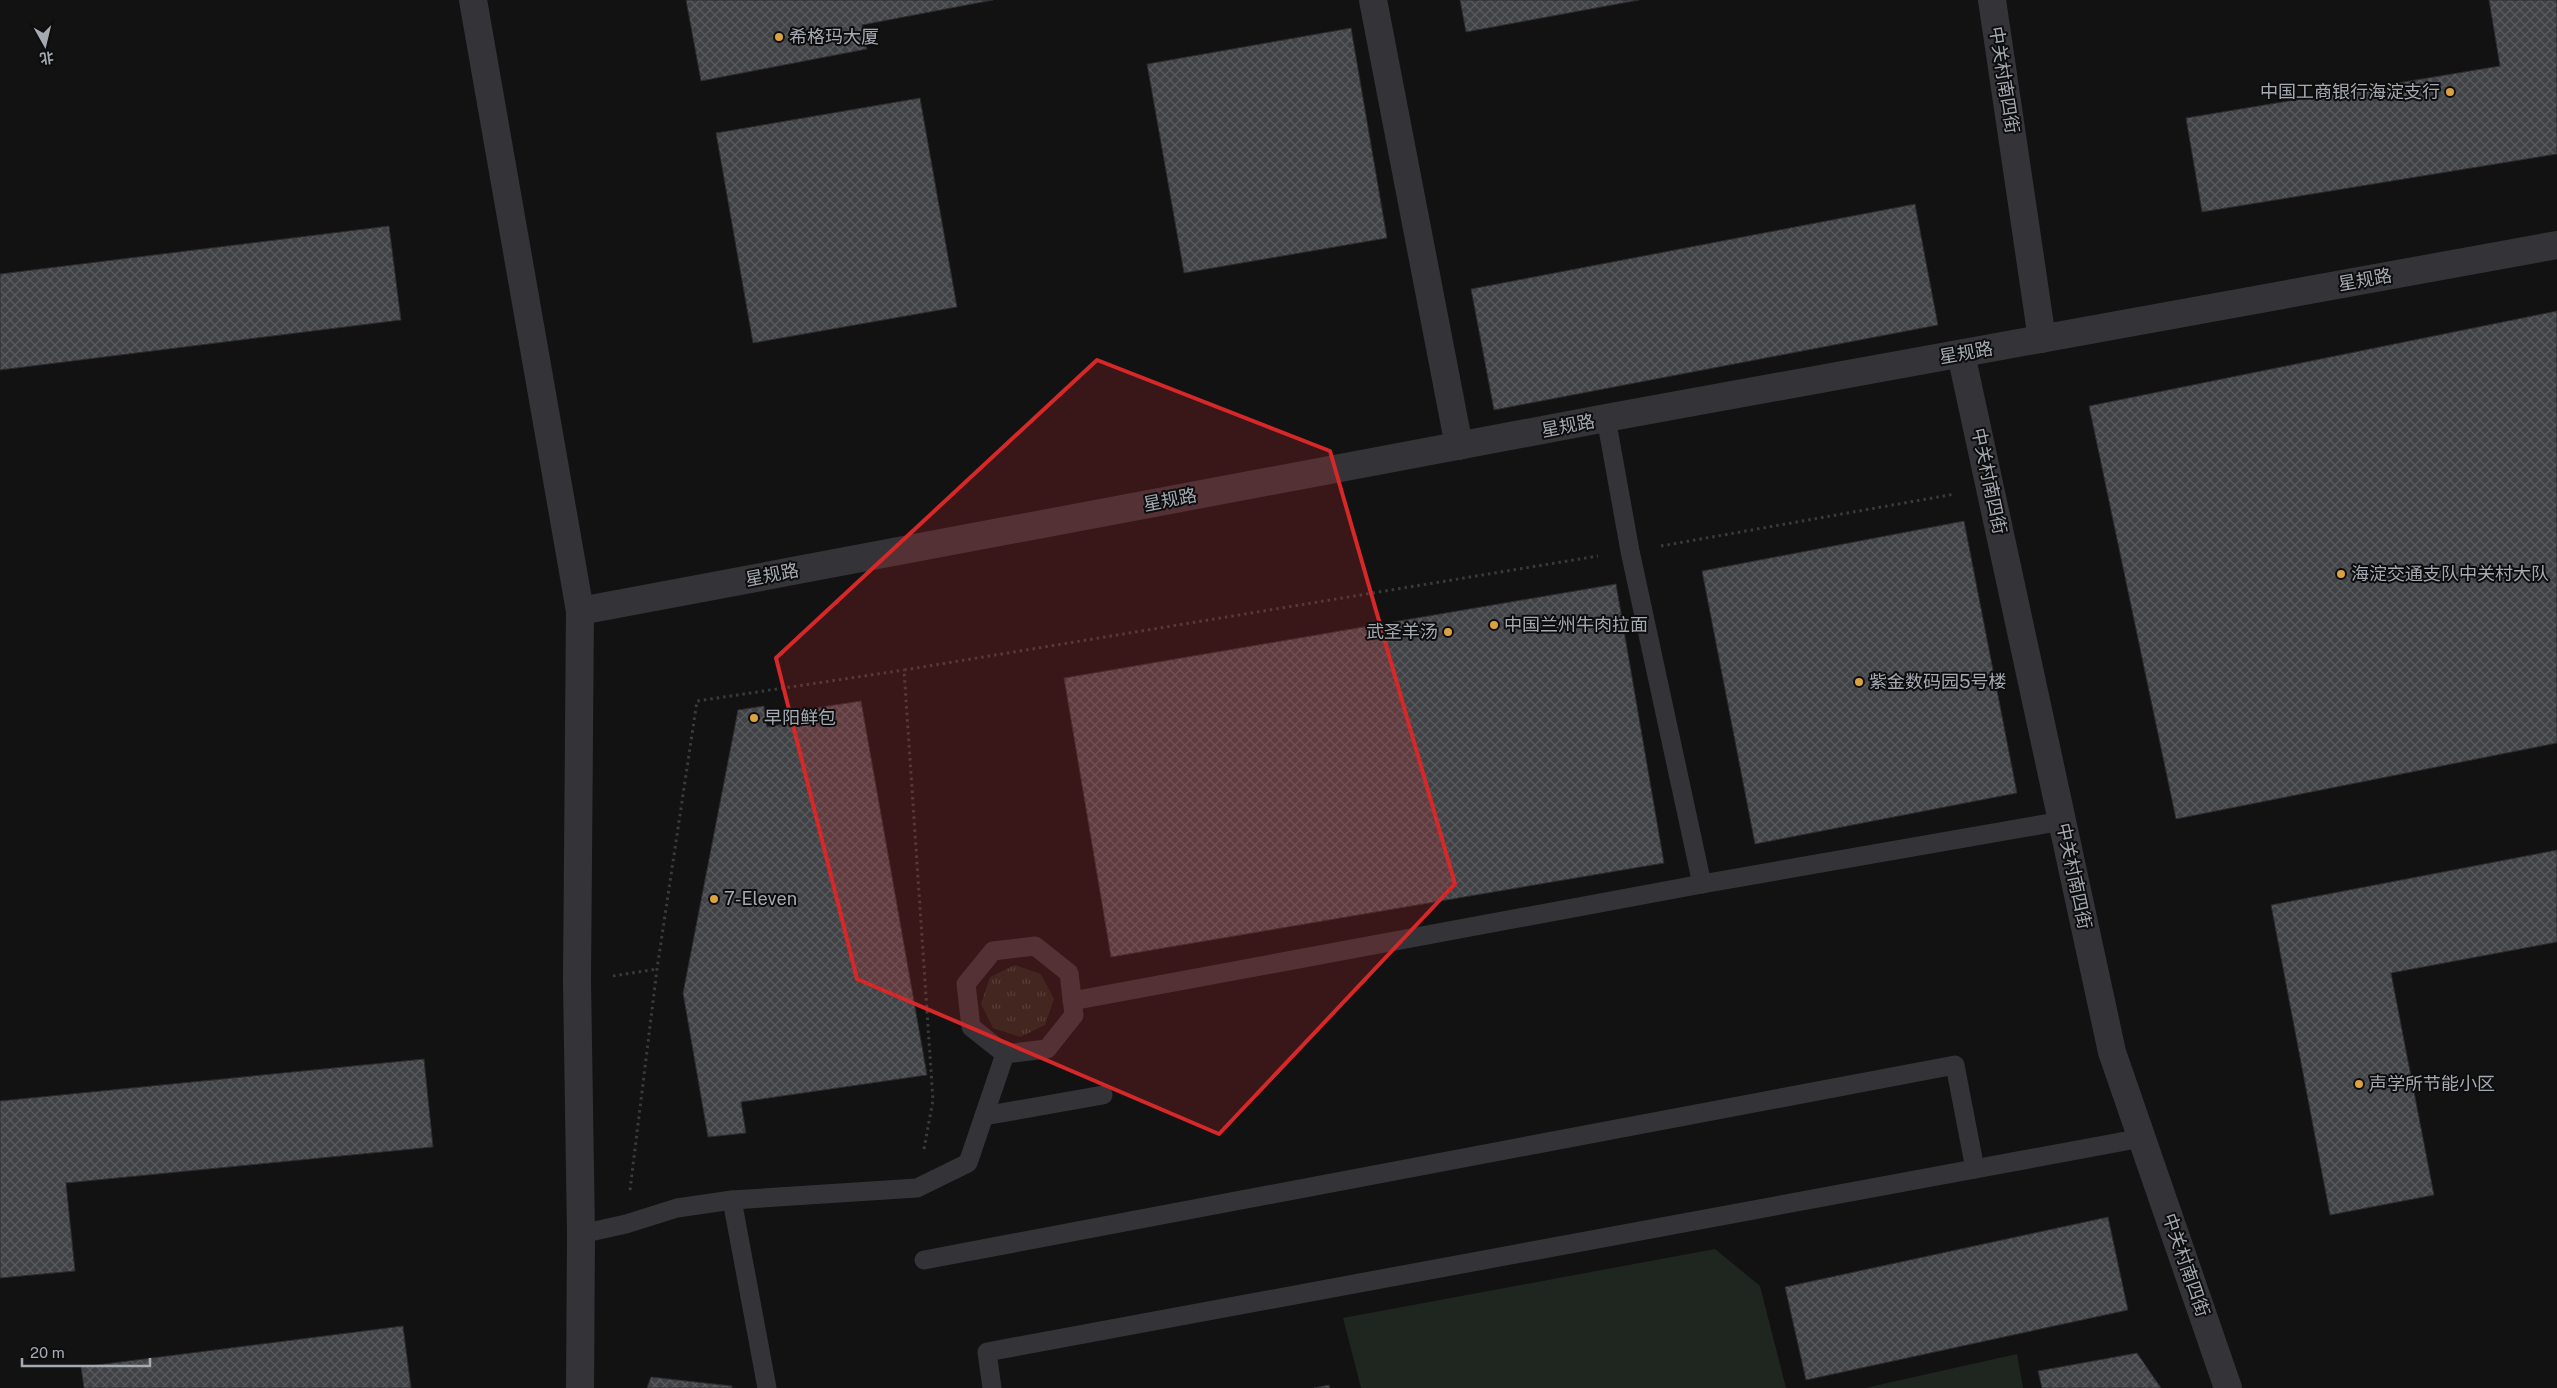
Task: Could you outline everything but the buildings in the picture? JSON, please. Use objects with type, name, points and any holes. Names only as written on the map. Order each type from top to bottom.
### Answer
[{"type":"street","points":[[474,0],[580,611],[577,981],[581,1234],[580,1388]]},
{"type":"street","points":[[1373,0],[1459,446]]},
{"type":"street","name":"中关村南四街","points":[[1992,0],[2042,339]]},
{"type":"street","name":"星规路","points":[[580,611],[1606,418],[2557,245]]},
{"type":"street","name":"中关村南四街","points":[[1961,354],[2112,1052],[2228,1388]]},
{"type":"lane","points":[[1606,418],[1630,551],[1702,884]]},
{"type":"lane","points":[[1072,1001],[1702,884],[2062,821]]},
{"type":"lane","points":[[1035,946],[1069,973],[1074,1016],[1047,1049],[1004,1054],[971,1027],[966,984],[993,951],[1035,946]]},
{"type":"lane","points":[[581,1234],[626,1224],[676,1208],[732,1200],[917,1188],[968,1163],[1004,1054]]},
{"type":"lane","points":[[924,1260],[1955,1065],[1975,1170]]},
{"type":"lane","points":[[984,1116],[1103,1095]]},
{"type":"lane","points":[[992,1388],[987,1352],[2142,1138]]},
{"type":"lane","points":[[732,1200],[767,1388]]},
{"type":"path","points":[[626,1224],[657,969],[697,701],[904,670],[1630,551],[1990,488]]},
{"type":"path","points":[[904,670],[933,1100],[917,1188]]},
{"type":"path","points":[[577,981],[657,969]]},
{"type":"highlighted area","points":[[1097,360],[1330,451],[1455,884],[1219,1134],[857,979],[776,658]]},
{"type":"green space","points":[[1015,965],[1041,974],[1054,999],[1045,1025],[1020,1037],[993,1028],[981,1004],[990,977]]},
{"type":"green space","points":[[1715,1249],[1760,1286],[1786,1388],[1361,1388],[1343,1318]]},
{"type":"green space","points":[[2017,1354],[2023,1388],[1865,1388]]},
{"type":"place","name":"希格玛大厦","points":[[779,37]]},
{"type":"place","name":"中国工商银行海淀支行","points":[[2450,92]]},
{"type":"place","name":"海淀交通支队中关村大队","points":[[2341,574]]},
{"type":"place","name":"中国兰州牛肉拉面","points":[[1494,625]]},
{"type":"place","name":"武圣羊汤","points":[[1448,632]]},
{"type":"place","name":"紫金数码园5号楼","points":[[1859,682]]},
{"type":"place","name":"早阳鲜包","points":[[754,718]]},
{"type":"place","name":"7-Eleven","points":[[714,899]]},
{"type":"place","name":"声学所节能小区","points":[[2359,1084]]}]
